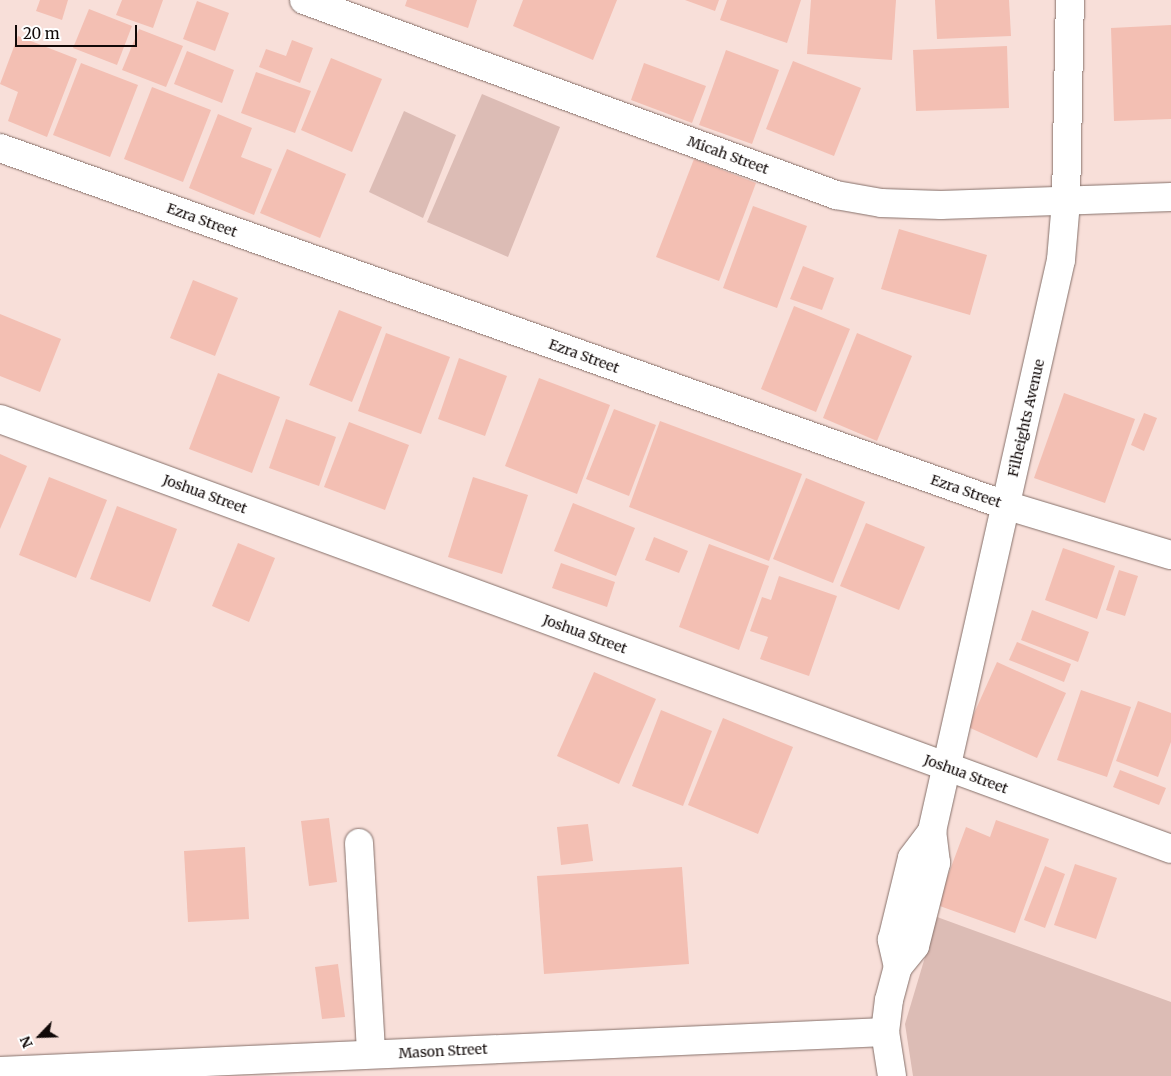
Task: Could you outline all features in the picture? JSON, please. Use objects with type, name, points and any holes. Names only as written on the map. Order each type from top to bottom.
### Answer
[{"type":"street","name":"Micah Street","points":[[304,0],[836,195],[882,203],[1066,202],[1171,197]]},
{"type":"street","name":"Filheights Avenue","points":[[892,1076],[885,1032],[898,967],[915,946],[936,863],[932,831],[948,767],[1005,505],[1049,322],[1066,202],[1070,0]]},
{"type":"street","name":"Ezra Street","points":[[0,148],[1005,505],[1171,555]]},
{"type":"street","name":"Joshua Street","points":[[0,418],[1171,849]]},
{"type":"street","points":[[358,843],[371,1054]]},
{"type":"street","name":"Mason Street","points":[[0,1071],[885,1032]]},
{"type":"shaded area","points":[[482,94],[560,127],[508,257],[427,222]]},
{"type":"shaded area","points":[[404,111],[456,135],[423,218],[369,192]]},
{"type":"shaded area","points":[[937,917],[1171,1002],[1171,1076],[913,1076],[905,1024]]},
{"type":"building","points":[[40,0],[68,0],[62,20],[36,11]]},
{"type":"building","points":[[122,0],[163,0],[153,28],[116,15]]},
{"type":"building","points":[[407,0],[477,0],[468,28],[405,6]]},
{"type":"building","points":[[523,0],[617,0],[593,60],[513,26]]},
{"type":"building","points":[[685,0],[719,0],[715,11]]},
{"type":"building","points":[[727,0],[801,0],[787,43],[720,20]]},
{"type":"building","points":[[811,0],[896,0],[892,60],[807,54]]},
{"type":"building","points":[[935,0],[1009,0],[1011,36],[937,39]]},
{"type":"building","points":[[197,1],[229,13],[215,51],[183,39]]},
{"type":"building","points":[[89,9],[132,26],[117,65],[73,48]]},
{"type":"building","points":[[1171,25],[1171,119],[1114,121],[1111,28]]},
{"type":"building","points":[[139,29],[183,46],[166,87],[122,70]]},
{"type":"building","points":[[18,36],[77,59],[47,137],[8,121],[18,92],[0,84]]},
{"type":"building","points":[[292,40],[313,48],[300,83],[259,67],[266,49],[286,56]]},
{"type":"building","points":[[1007,46],[1009,108],[916,111],[913,50]]},
{"type":"building","points":[[726,50],[779,70],[752,144],[699,125]]},
{"type":"building","points":[[187,51],[234,70],[222,103],[174,84]]},
{"type":"building","points":[[331,58],[382,79],[352,152],[301,130]]},
{"type":"building","points":[[793,61],[861,88],[834,156],[766,129]]},
{"type":"building","points":[[81,63],[138,85],[110,157],[53,135]]},
{"type":"building","points":[[644,63],[706,86],[692,123],[631,100]]},
{"type":"building","points":[[256,72],[311,91],[295,133],[241,113]]},
{"type":"building","points":[[152,87],[211,110],[183,182],[124,159]]},
{"type":"building","points":[[218,114],[252,128],[241,157],[272,169],[254,215],[189,188]]},
{"type":"building","points":[[287,149],[346,174],[320,238],[260,213]]},
{"type":"building","points":[[694,159],[756,183],[719,281],[656,257]]},
{"type":"building","points":[[753,206],[807,226],[777,308],[723,288]]},
{"type":"building","points":[[899,229],[987,255],[970,315],[881,289]]},
{"type":"building","points":[[803,266],[834,278],[822,310],[790,299]]},
{"type":"building","points":[[193,280],[238,298],[215,356],[170,338]]},
{"type":"building","points":[[794,306],[850,329],[816,412],[761,389]]},
{"type":"building","points":[[339,310],[382,327],[352,402],[309,385]]},
{"type":"building","points":[[0,314],[61,339],[40,392],[0,376]]},
{"type":"building","points":[[386,333],[450,357],[421,434],[358,411]]},
{"type":"building","points":[[857,333],[912,356],[877,441],[823,418]]},
{"type":"building","points":[[459,358],[507,376],[485,436],[438,419]]},
{"type":"building","points":[[218,373],[280,397],[252,473],[189,449]]},
{"type":"building","points":[[539,378],[610,405],[577,494],[505,466]]},
{"type":"building","points":[[1064,393],[1135,419],[1105,503],[1034,478]]},
{"type":"building","points":[[614,409],[656,425],[629,496],[586,479]]},
{"type":"building","points":[[1144,413],[1157,418],[1144,451],[1131,445]]},
{"type":"building","points":[[286,419],[336,437],[319,486],[269,468]]},
{"type":"building","points":[[660,421],[802,474],[769,561],[629,507]]},
{"type":"building","points":[[349,422],[409,445],[385,510],[324,487]]},
{"type":"building","points":[[0,454],[27,466],[0,529]]},
{"type":"building","points":[[49,477],[107,500],[76,578],[19,555]]},
{"type":"building","points":[[473,477],[528,495],[502,574],[448,557]]},
{"type":"building","points":[[806,478],[865,502],[833,583],[773,559]]},
{"type":"building","points":[[573,503],[635,528],[616,576],[554,551]]},
{"type":"building","points":[[117,506],[177,529],[150,602],[90,579]]},
{"type":"building","points":[[866,523],[925,547],[899,610],[840,586]]},
{"type":"building","points":[[654,537],[688,551],[679,573],[645,560]]},
{"type":"building","points":[[238,543],[275,558],[249,622],[212,606]]},
{"type":"building","points":[[709,544],[769,566],[739,650],[679,627]]},
{"type":"building","points":[[1063,548],[1115,566],[1097,619],[1045,600]]},
{"type":"building","points":[[561,563],[615,582],[607,607],[552,588]]},
{"type":"building","points":[[1119,570],[1138,576],[1125,616],[1106,610]]},
{"type":"building","points":[[779,576],[837,596],[809,676],[760,659],[768,637],[750,631],[762,597],[771,600]]},
{"type":"building","points":[[1032,610],[1089,632],[1078,662],[1021,640]]},
{"type":"building","points":[[1017,642],[1071,664],[1064,682],[1009,660]]},
{"type":"building","points":[[997,662],[1066,693],[1037,758],[968,727]]},
{"type":"building","points":[[594,672],[656,699],[619,784],[557,756]]},
{"type":"building","points":[[1081,690],[1131,707],[1107,777],[1057,760]]},
{"type":"building","points":[[1138,701],[1171,713],[1171,742],[1158,777],[1116,761]]},
{"type":"building","points":[[661,710],[712,731],[683,806],[632,786]]},
{"type":"building","points":[[723,718],[793,747],[758,834],[688,805]]},
{"type":"building","points":[[1120,770],[1166,788],[1159,805],[1113,787]]},
{"type":"building","points":[[329,818],[337,882],[309,886],[301,821]]},
{"type":"building","points":[[996,820],[1049,839],[1015,933],[937,905],[966,827],[990,837]]},
{"type":"building","points":[[588,824],[593,861],[561,865],[557,827]]},
{"type":"building","points":[[245,847],[249,919],[188,922],[184,851]]},
{"type":"building","points":[[1075,864],[1117,878],[1096,939],[1054,925]]},
{"type":"building","points":[[1045,866],[1065,874],[1045,928],[1024,920]]},
{"type":"building","points":[[682,867],[689,964],[544,974],[537,876]]},
{"type":"building","points":[[338,964],[345,1017],[322,1019],[315,967]]}]
